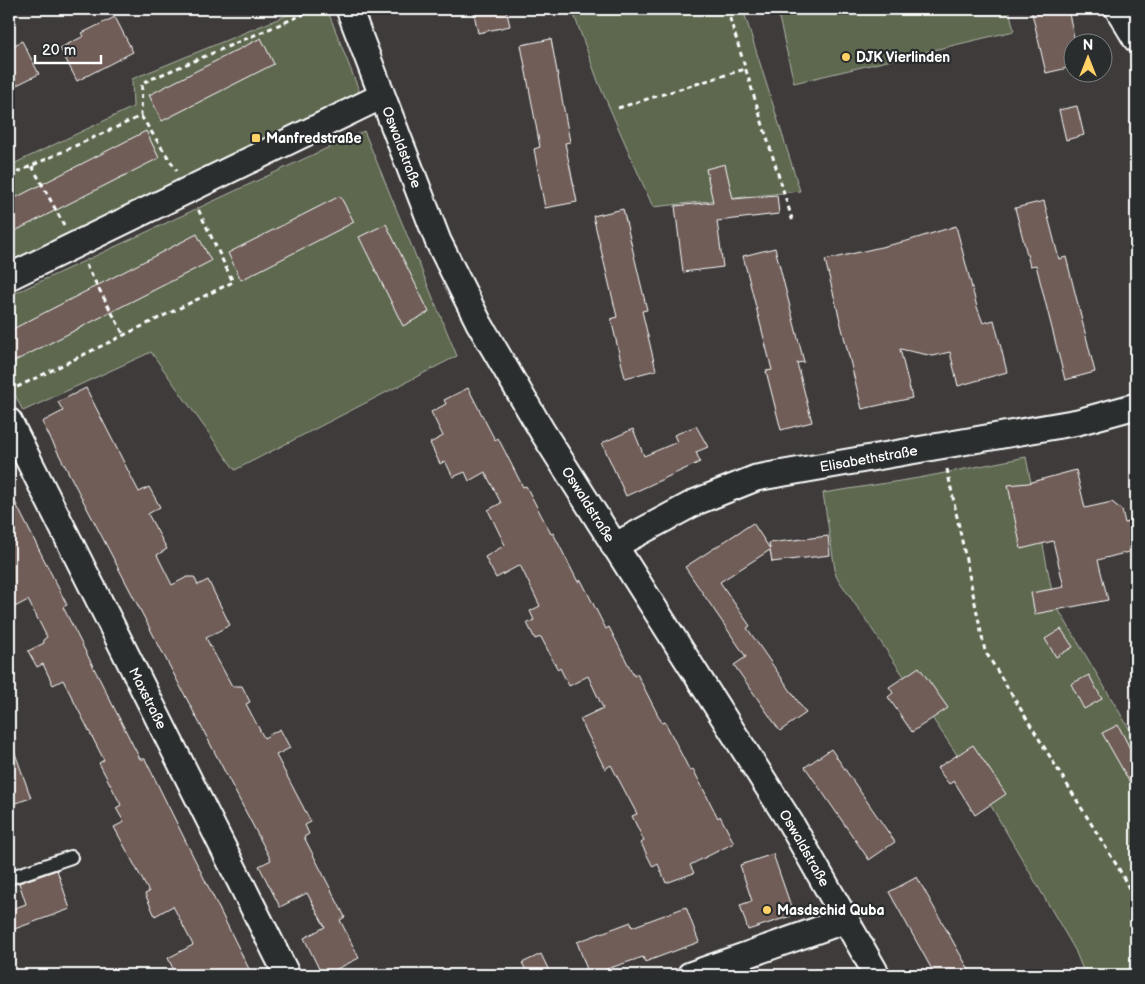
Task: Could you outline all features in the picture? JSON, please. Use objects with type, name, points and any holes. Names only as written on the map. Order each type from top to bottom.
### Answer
[{"type":"street","name":"Oswaldstraße","points":[[349,9],[438,241],[479,323],[542,431],[790,822],[877,975]]},
{"type":"street","points":[[1118,9],[1136,39]]},
{"type":"street","points":[[9,278],[382,96]]},
{"type":"street","name":"Elisabethstraße","points":[[614,546],[696,502],[756,478],[1078,422],[1136,406]]},
{"type":"street","name":"Maxstraße","points":[[9,421],[287,975]]},
{"type":"street","points":[[690,975],[846,920]]},
{"type":"lane","points":[[9,878],[71,857]]},
{"type":"path","points":[[9,391],[233,282],[189,190],[141,116],[142,83],[316,9]]},
{"type":"path","points":[[727,9],[793,222]]},
{"type":"path","points":[[618,108],[746,69]]},
{"type":"path","points":[[9,176],[141,116]]},
{"type":"path","points":[[942,446],[985,651],[1119,868],[1136,902]]},
{"type":"green space","points":[[302,9],[327,9],[360,93],[9,267],[9,166],[133,107],[132,79]]},
{"type":"green space","points":[[572,9],[743,9],[800,191],[653,207],[599,84]]},
{"type":"green space","name":"DJK Vierlinden","points":[[777,9],[1009,9],[1014,31],[794,83]]},
{"type":"green space","points":[[364,131],[457,356],[235,470],[151,352],[23,411],[9,383],[9,296]]},
{"type":"green space","points":[[1026,457],[1054,602],[1136,740],[1136,975],[1085,975],[1075,950],[987,799],[836,576],[823,493],[919,478]]},
{"type":"building","points":[[473,9],[506,9],[510,26],[478,33]]},
{"type":"building","points":[[1031,9],[1068,9],[1073,32],[1062,32],[1062,69],[1046,73]]},
{"type":"building","points":[[115,17],[133,52],[77,81],[60,48],[84,36],[82,33]]},
{"type":"building","points":[[261,38],[274,64],[162,121],[149,95]]},
{"type":"building","points":[[551,39],[570,142],[565,143],[577,202],[545,208],[534,149],[540,147],[521,45]]},
{"type":"building","points":[[22,41],[39,74],[9,89],[9,48]]},
{"type":"building","points":[[1077,106],[1084,135],[1066,140],[1059,110]]},
{"type":"building","points":[[146,131],[159,158],[9,234],[9,201]]},
{"type":"building","points":[[725,164],[733,199],[777,195],[779,214],[717,221],[723,267],[683,272],[675,206],[713,202],[706,169]]},
{"type":"building","points":[[340,196],[354,222],[241,280],[228,253]]},
{"type":"building","points":[[1044,201],[1059,259],[1066,257],[1095,372],[1065,380],[1036,265],[1030,266],[1015,208]]},
{"type":"building","points":[[623,209],[647,310],[642,311],[656,370],[625,378],[611,319],[617,317],[593,216]]},
{"type":"building","points":[[386,224],[429,312],[403,326],[359,237]]},
{"type":"building","points":[[956,226],[977,307],[983,323],[994,320],[1007,372],[958,386],[950,352],[933,356],[900,349],[912,398],[862,409],[825,260],[907,241]]},
{"type":"building","points":[[197,234],[211,261],[9,364],[9,331]]},
{"type":"building","points":[[775,248],[804,362],[797,363],[812,422],[781,430],[766,371],[772,370],[743,256]]},
{"type":"building","points":[[86,388],[139,492],[149,487],[160,507],[148,514],[167,549],[157,555],[172,585],[187,577],[194,577],[198,585],[208,580],[230,625],[206,638],[232,686],[242,686],[250,702],[246,704],[264,738],[280,729],[290,748],[276,755],[311,822],[305,825],[309,834],[304,837],[345,917],[340,920],[359,958],[325,975],[322,975],[304,938],[325,927],[307,893],[280,907],[259,866],[271,860],[42,422],[63,411],[58,402]]},
{"type":"building","points":[[468,388],[495,440],[498,438],[523,487],[526,486],[551,534],[553,533],[578,582],[581,580],[606,629],[609,627],[634,676],[637,674],[662,723],[665,722],[690,771],[693,769],[718,818],[720,816],[734,843],[690,865],[694,873],[666,883],[658,864],[653,867],[641,843],[644,841],[632,816],[637,814],[611,765],[605,769],[580,719],[603,708],[588,676],[569,686],[560,668],[558,670],[541,637],[535,639],[527,623],[534,620],[530,611],[540,606],[520,565],[496,578],[485,557],[505,545],[488,510],[501,503],[485,472],[469,481],[465,472],[453,477],[445,461],[440,464],[430,443],[443,436],[431,412],[446,404],[444,400]]},
{"type":"building","points":[[696,426],[708,447],[696,452],[700,462],[626,496],[602,443],[633,429],[644,456],[677,442],[674,435]]},
{"type":"building","points":[[1076,470],[1085,508],[1112,502],[1122,510],[1125,523],[1136,520],[1136,550],[1098,560],[1108,600],[1035,614],[1031,593],[1064,587],[1053,541],[1021,549],[1008,485],[1028,483]]},
{"type":"building","points":[[9,490],[67,605],[63,607],[140,759],[145,759],[252,975],[176,975],[168,958],[193,945],[173,906],[155,916],[145,894],[149,892],[114,827],[124,822],[116,808],[121,805],[99,763],[104,760],[63,680],[53,685],[43,664],[37,667],[28,651],[44,643],[43,640],[47,637],[28,600],[9,610]]},
{"type":"building","points":[[753,523],[770,549],[769,543],[828,536],[830,555],[772,562],[770,550],[720,582],[750,626],[747,628],[806,713],[780,731],[734,665],[746,657],[685,567]]},
{"type":"building","points":[[1061,629],[1073,647],[1056,657],[1045,639]]},
{"type":"building","points":[[919,667],[948,708],[912,732],[888,697],[893,693],[889,687]]},
{"type":"building","points":[[1089,675],[1102,699],[1084,709],[1071,684]]},
{"type":"building","points":[[1118,725],[1136,760],[1136,793],[1102,733]]},
{"type":"building","points":[[9,742],[11,742],[31,798],[9,805]]},
{"type":"building","points":[[973,745],[1006,794],[975,815],[954,781],[949,784],[937,768]]},
{"type":"building","points":[[831,749],[895,842],[869,860],[805,767]]},
{"type":"building","points":[[773,854],[794,915],[748,930],[740,905],[752,901],[740,865]]},
{"type":"building","points":[[57,870],[70,909],[9,931],[9,910],[26,904],[19,883]]},
{"type":"building","points":[[917,877],[972,975],[935,975],[889,892]]},
{"type":"building","points":[[686,907],[699,942],[645,962],[643,957],[589,975],[577,942],[631,922],[632,927]]},
{"type":"building","points":[[541,954],[551,975],[529,975],[522,963]]},
{"type":"place","name":"DJK Vierlinden","points":[[846,57]]},
{"type":"place","name":"Manfredstraße","points":[[256,138]]},
{"type":"place","name":"Masdschid Quba","points":[[767,910]]}]
